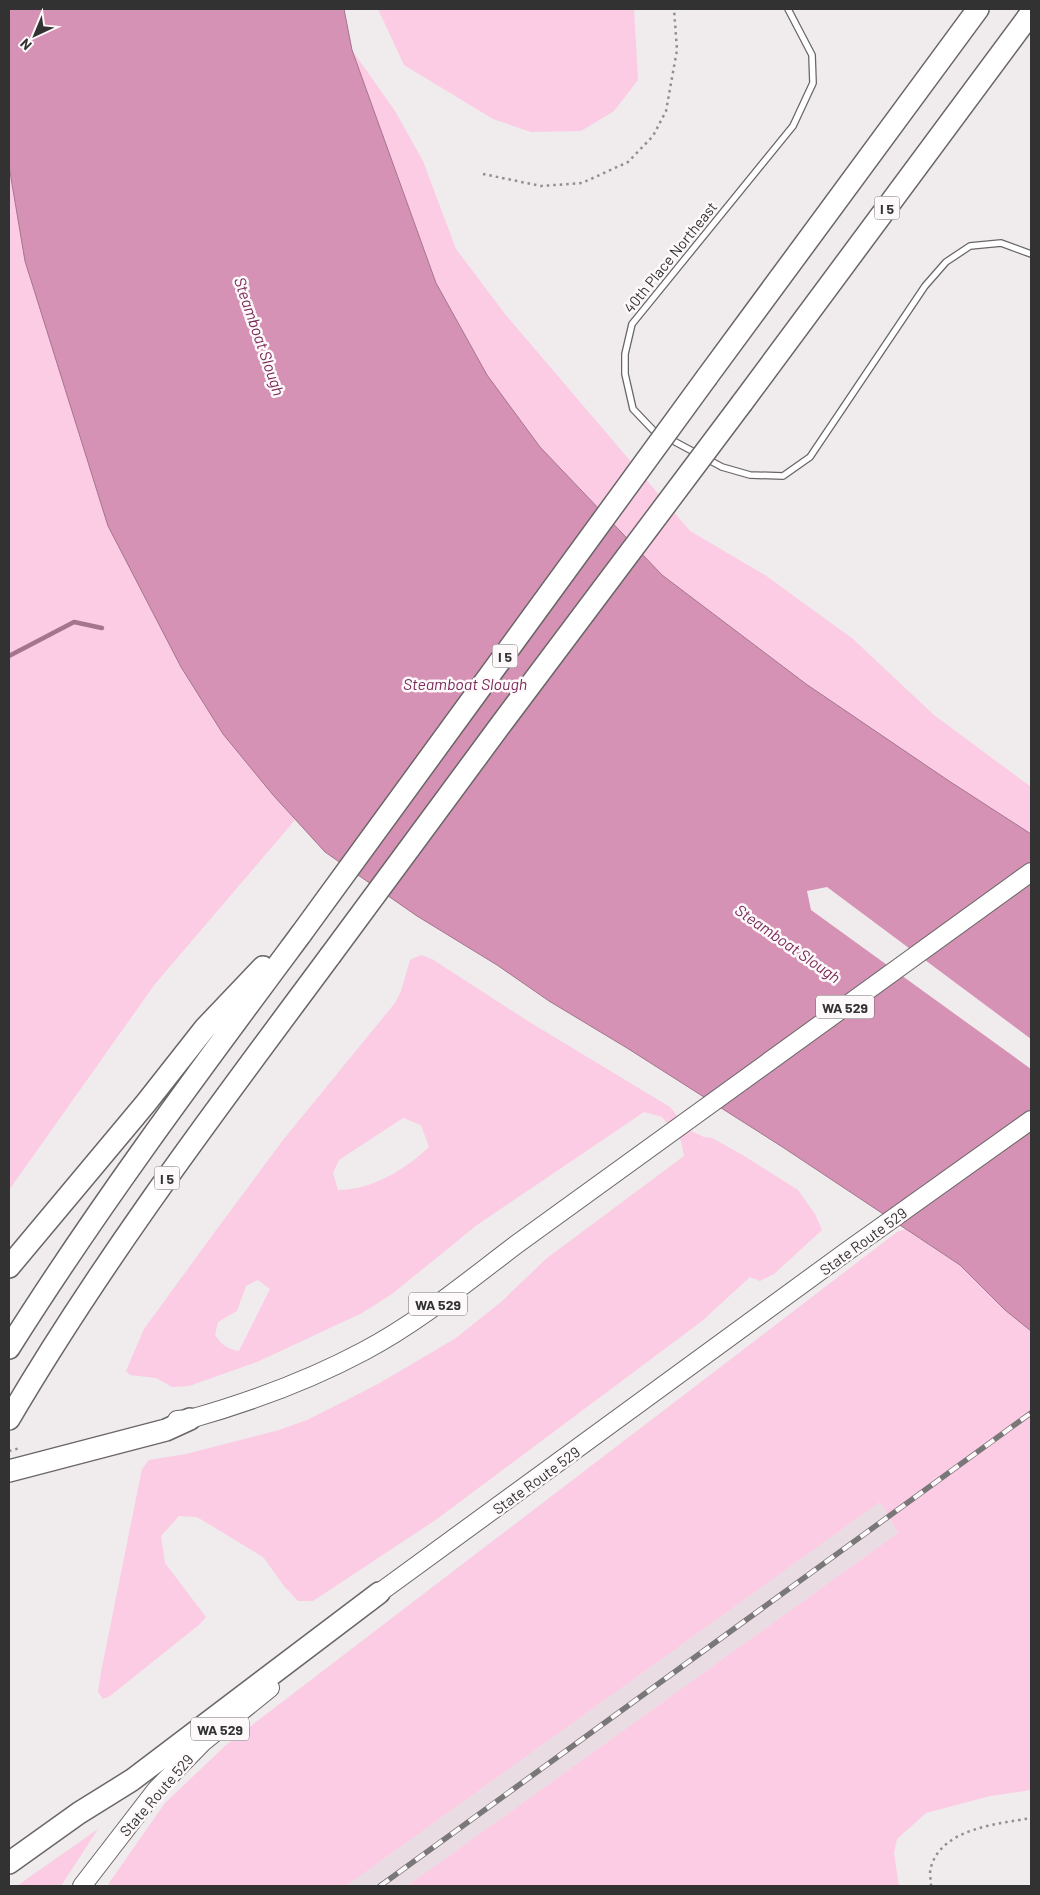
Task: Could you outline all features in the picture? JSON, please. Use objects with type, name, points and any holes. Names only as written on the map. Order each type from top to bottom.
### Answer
[{"type":"highway","name":"I 5","points":[[9,1348],[44,1292],[105,1202],[978,9]]},
{"type":"highway","name":"I 5","points":[[12,1414],[93,1285],[145,1207],[502,722],[742,403],[1031,13]]},
{"type":"highway","points":[[9,1267],[146,1103],[205,1028],[258,971],[301,934]]},
{"type":"highway","points":[[9,1471],[166,1430],[190,1419]]},
{"type":"highway","points":[[9,1863],[79,1813],[132,1780],[379,1593]]},
{"type":"main road","name":"WA 529","points":[[9,1460],[164,1421],[190,1419],[270,1394],[314,1376],[365,1350],[436,1305],[1031,872]]},
{"type":"main road","name":"State Route 529","points":[[82,1886],[151,1796],[197,1749],[333,1636],[379,1593],[846,1252],[1031,1120]]},
{"type":"lane","name":"40th Place Northeast","points":[[788,9],[812,56],[813,83],[794,126],[632,324],[625,354],[625,374],[633,409],[652,430],[722,467],[750,475],[783,476],[810,457],[924,286],[946,262],[970,246],[1001,243],[1031,254]]},
{"type":"path","points":[[483,174],[541,186],[582,183],[628,162],[653,136],[666,111],[677,50],[674,9]]},
{"type":"path","points":[[9,1451],[23,1447]]},
{"type":"path","points":[[931,1886],[930,1868],[938,1851],[951,1841],[971,1829],[1031,1818]]},
{"type":"shaded area","points":[[378,9],[634,9],[638,80],[614,111],[581,131],[531,132],[493,119],[404,65]]},
{"type":"shaded area","points":[[352,50],[395,111],[423,161],[456,249],[505,314],[690,531],[765,575],[853,639],[934,715],[1031,787],[1031,834],[806,684],[662,575],[540,447],[487,375],[436,283]]},
{"type":"shaded area","points":[[9,166],[25,261],[223,734],[295,820],[155,984],[9,1190]]},
{"type":"shaded area","points":[[421,955],[432,959],[531,1023],[670,1107],[689,1130],[704,1137],[712,1138],[798,1190],[815,1214],[822,1230],[774,1274],[760,1281],[750,1277],[702,1321],[437,1519],[313,1601],[298,1601],[284,1586],[263,1557],[197,1517],[179,1516],[161,1536],[165,1563],[206,1617],[200,1624],[110,1696],[103,1699],[98,1692],[101,1672],[142,1469],[149,1460],[186,1454],[279,1430],[307,1420],[378,1384],[456,1338],[501,1302],[547,1258],[684,1156],[681,1141],[662,1117],[644,1112],[477,1225],[392,1294],[362,1313],[257,1362],[189,1386],[172,1387],[156,1378],[130,1375],[126,1371],[144,1329],[283,1140],[395,1003],[401,991],[410,960]],"holes":[[[403,1118],[421,1125],[429,1147],[410,1163],[388,1177],[363,1186],[338,1190],[333,1173],[339,1160]],[[258,1280],[270,1289],[239,1351],[228,1348],[215,1335],[218,1322],[237,1311],[246,1286]]]},
{"type":"shaded area","points":[[905,1229],[960,1265],[1005,1310],[1031,1331],[1031,1790],[990,1796],[926,1813],[897,1839],[894,1853],[899,1886],[407,1886],[898,1533],[880,1502],[346,1886],[109,1886],[109,1883],[165,1803],[226,1745],[897,1232]]},
{"type":"shaded area","points":[[880,1502],[898,1533],[407,1886],[346,1886]]},
{"type":"shaded area","points":[[98,1829],[61,1886],[17,1886],[21,1883]]},
{"type":"water","name":"Steamboat Slough","points":[[9,9],[344,9],[352,50],[436,283],[487,375],[540,447],[662,575],[806,684],[1031,834],[1031,1331],[1005,1310],[960,1265],[784,1148],[417,916],[325,852],[273,795],[223,734],[181,667],[108,526],[25,261],[9,166]]},
{"type":"pier","points":[[827,887],[1031,1039],[1031,1069],[811,910],[807,891]]},
{"type":"waterway","points":[[9,656],[74,622],[102,628]]},
{"type":"railway","points":[[380,1886],[1031,1413]]}]
